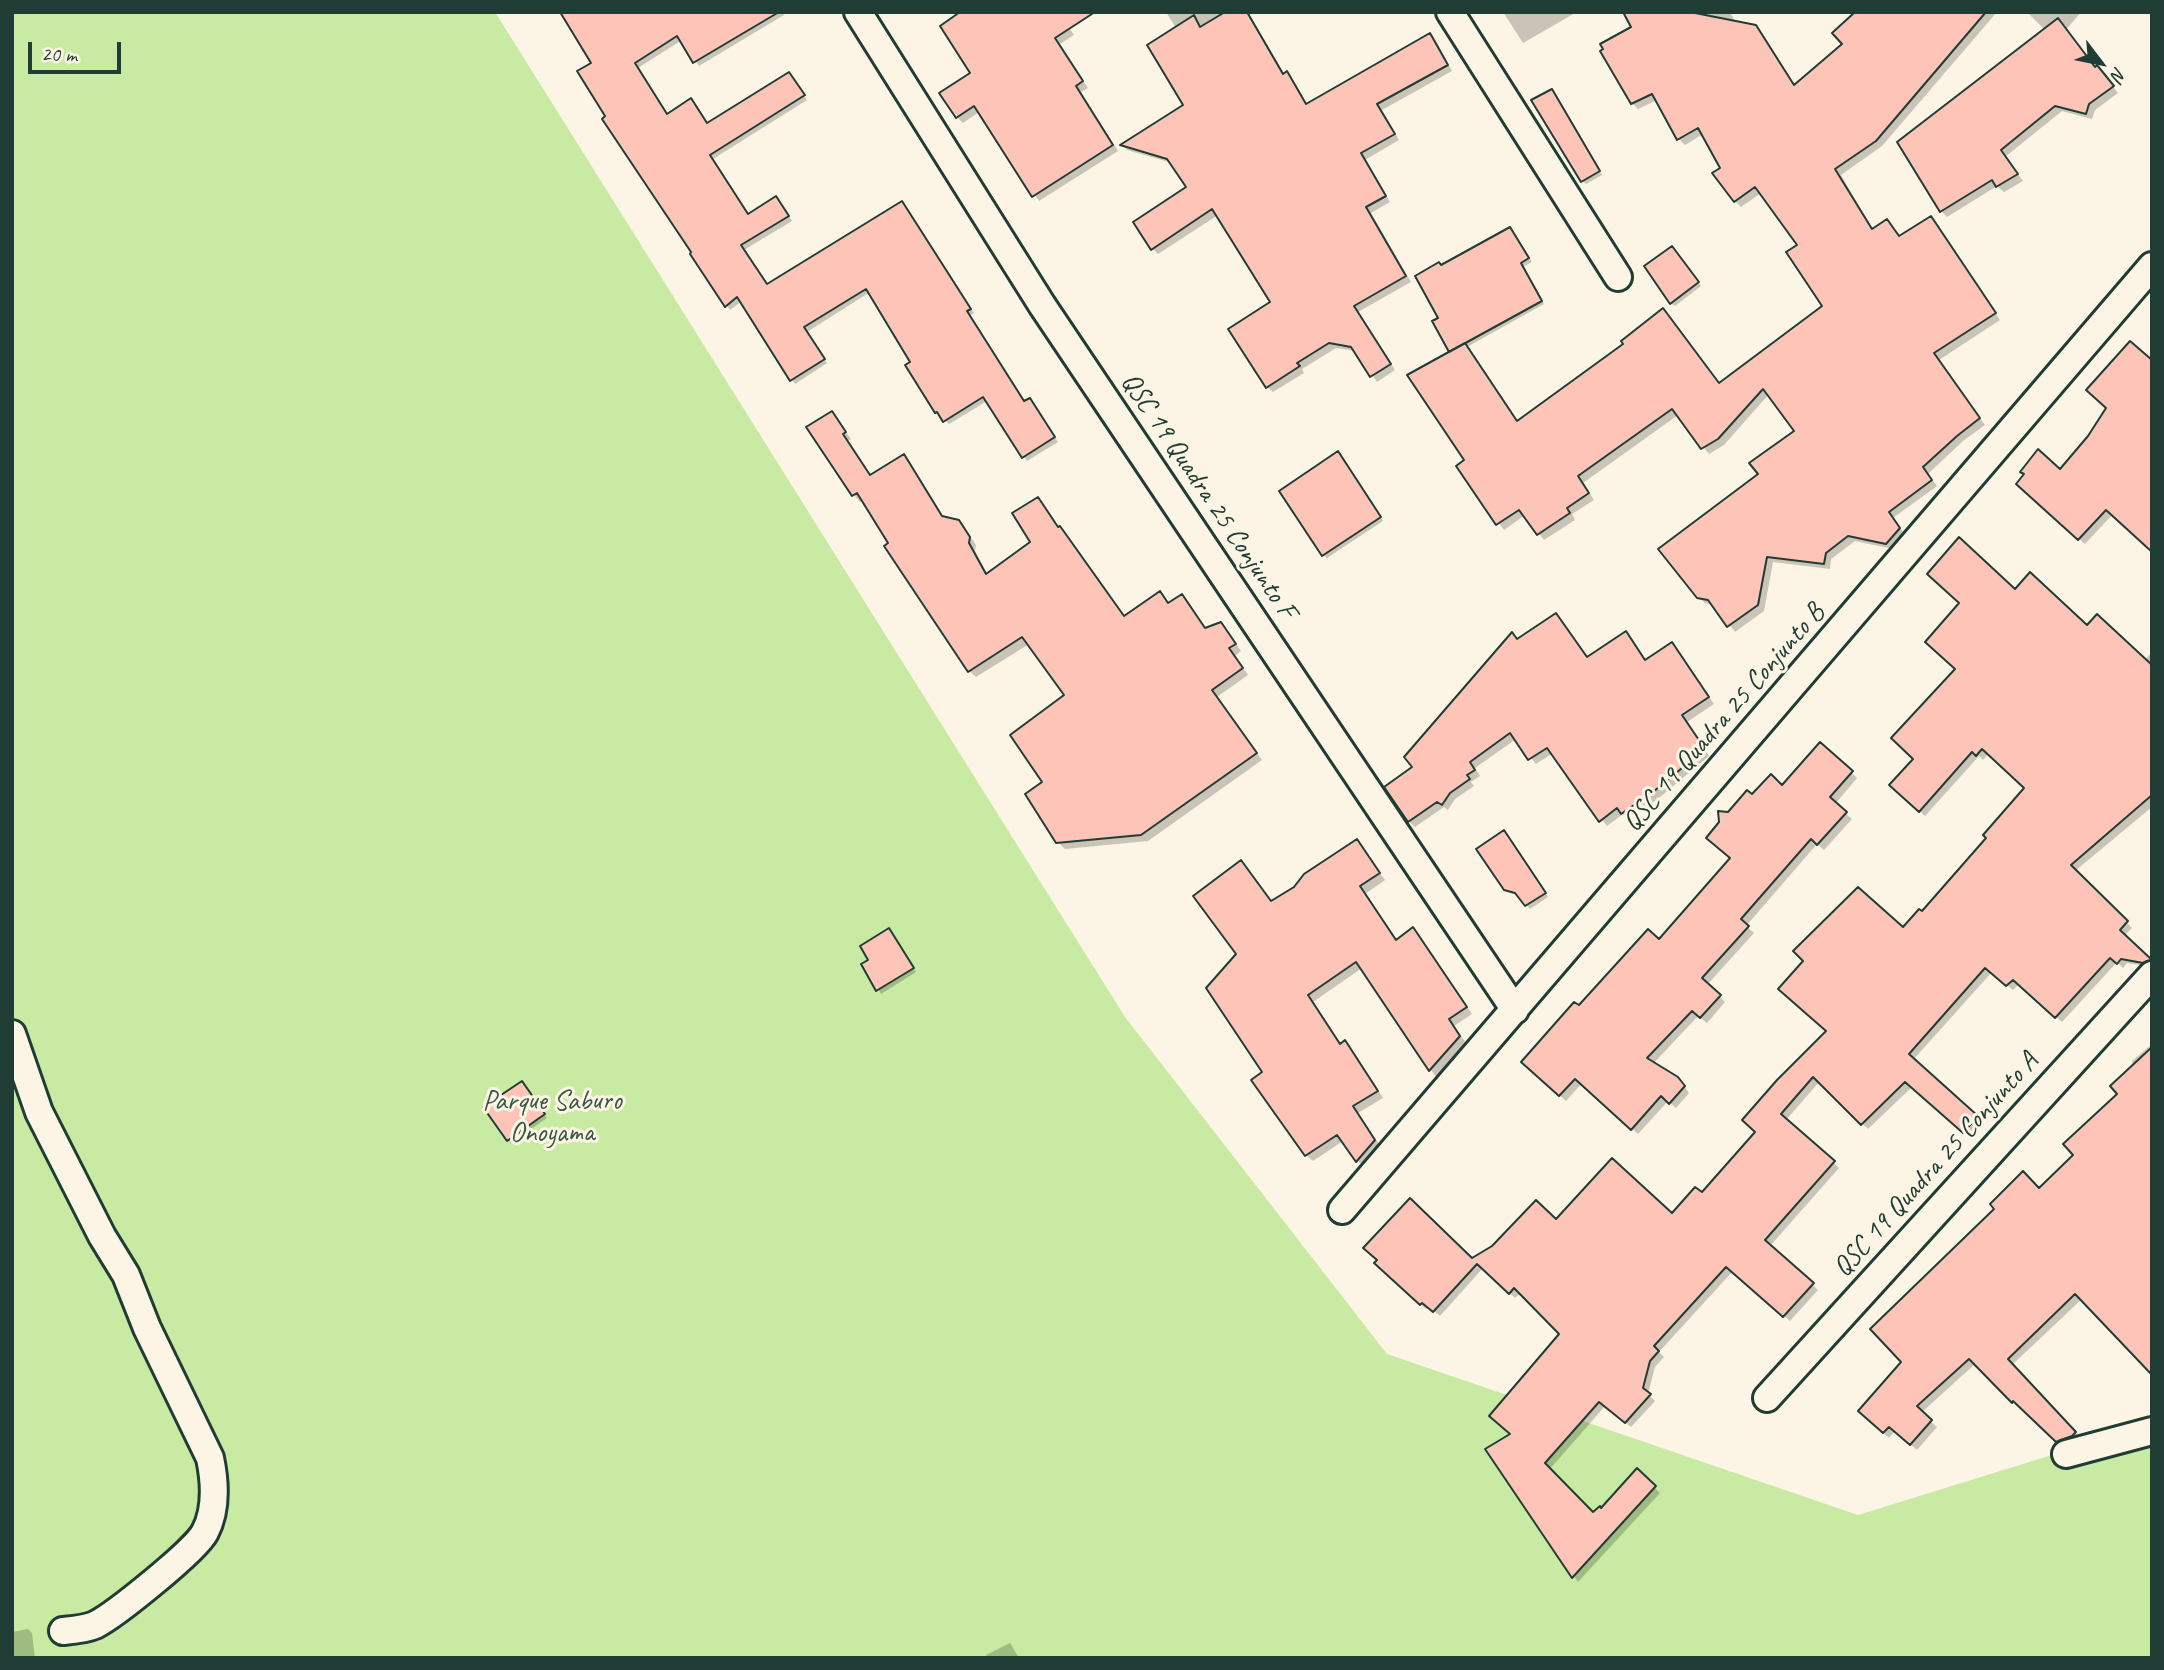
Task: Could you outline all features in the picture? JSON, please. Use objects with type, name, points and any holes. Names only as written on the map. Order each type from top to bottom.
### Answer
[{"type":"street","name":"QSC 19 Quadra 25 Conjunto F","points":[[858,12],[1042,305],[1516,1010]]},
{"type":"street","points":[[1450,12],[1618,277]]},
{"type":"street","name":"QSC 19 Quadra 25 Conjunto B","points":[[1342,1210],[2152,266]]},
{"type":"street","name":"QSC 19 Quadra 25 Conjunto A","points":[[1767,1398],[2152,975]]},
{"type":"street","points":[[12,1034],[39,1112],[102,1236],[126,1275],[147,1328],[210,1458],[214,1477],[213,1509],[205,1533],[188,1552],[93,1626],[63,1631]]},
{"type":"street","points":[[2066,1454],[2152,1432]]},
{"type":"green space","name":"Parque Saburo Onoyama","points":[[12,12],[495,12],[1125,1017],[1387,1354],[1858,1515],[2152,1424],[2152,1658],[12,1658]]},
{"type":"building","points":[[560,12],[779,12],[693,63],[677,36],[635,63],[667,114],[691,98],[707,123],[789,72],[805,95],[710,155],[748,214],[776,196],[789,216],[741,245],[767,284],[902,201],[971,309],[967,311],[1024,401],[1030,398],[1055,437],[1022,458],[983,397],[943,422],[905,365],[910,362],[866,289],[804,327],[825,359],[790,381],[737,297],[725,307],[602,119],[605,116],[577,71],[591,63]]},
{"type":"building","points":[[960,12],[1095,12],[1055,38],[1083,81],[1076,86],[1113,145],[1032,197],[974,106],[956,118],[939,93],[970,73],[940,26]]},
{"type":"building","points":[[1225,12],[1247,12],[1283,74],[1287,71],[1306,104],[1430,33],[1448,65],[1377,104],[1395,134],[1361,153],[1386,196],[1366,207],[1406,276],[1354,306],[1391,364],[1370,377],[1351,347],[1329,343],[1297,363],[1300,366],[1266,388],[1228,329],[1270,302],[1212,209],[1151,250],[1133,222],[1186,187],[1167,159],[1120,145],[1183,105],[1147,45],[1194,15],[1200,27]]},
{"type":"building","points":[[1623,12],[1690,12],[1756,25],[1794,85],[1842,44],[1832,33],[1855,12],[1986,12],[1876,141],[1835,169],[1872,229],[1887,219],[1899,236],[1931,216],[1996,313],[1934,353],[1980,418],[1923,467],[1932,480],[1889,512],[1900,528],[1886,544],[1848,536],[1826,553],[1824,564],[1767,557],[1758,605],[1727,627],[1708,600],[1697,598],[1658,549],[1758,474],[1749,463],[1794,431],[1763,389],[1718,439],[1701,449],[1672,409],[1578,476],[1589,493],[1567,508],[1570,513],[1537,535],[1519,510],[1496,525],[1456,466],[1464,460],[1407,375],[1465,343],[1517,421],[1623,344],[1621,341],[1663,308],[1719,383],[1822,306],[1786,252],[1797,245],[1755,187],[1734,202],[1712,173],[1720,168],[1698,128],[1677,140],[1652,94],[1631,104],[1600,51],[1603,49],[1600,44],[1631,27]]},
{"type":"building","points":[[2058,18],[2095,67],[2097,65],[2114,86],[2089,104],[2086,114],[2055,106],[2001,150],[2018,174],[1996,187],[1992,180],[1940,212],[1897,142]]},
{"type":"building","points":[[1552,89],[1600,171],[1581,182],[1531,100]]},
{"type":"building","points":[[1510,227],[1529,258],[1521,263],[1542,301],[1449,352],[1432,321],[1438,318],[1415,276],[1439,262],[1441,265]]},
{"type":"building","points":[[1672,246],[1699,282],[1670,304],[1644,266]]},
{"type":"building","points":[[2130,341],[2152,360],[2152,552],[2106,510],[2078,540],[2016,484],[2024,474],[2020,472],[2038,449],[2060,469],[2088,436],[2106,408],[2086,390]]},
{"type":"building","points":[[832,411],[846,432],[843,434],[870,475],[904,454],[942,516],[959,520],[970,537],[969,543],[986,574],[1030,542],[1012,513],[1038,497],[1124,616],[1160,591],[1168,603],[1182,594],[1205,628],[1221,622],[1236,644],[1229,648],[1243,668],[1212,690],[1257,753],[1141,835],[1056,843],[1025,794],[1042,782],[1010,735],[1064,695],[1022,637],[968,672],[884,546],[888,543],[857,493],[852,496],[806,427]]},
{"type":"building","points":[[1338,451],[1381,517],[1322,556],[1279,491]]},
{"type":"building","points":[[1959,537],[2015,589],[2030,572],[2087,625],[2097,614],[2152,665],[2152,795],[2071,865],[2128,921],[2120,930],[2152,960],[2143,963],[2121,959],[2117,964],[2110,958],[2055,1018],[2013,980],[2006,986],[1985,968],[1909,1054],[1978,1116],[1963,1133],[1905,1082],[1861,1125],[1813,1077],[1781,1114],[1835,1161],[1765,1240],[1814,1283],[1783,1317],[1726,1267],[1654,1346],[1659,1351],[1650,1361],[1643,1388],[1651,1394],[1625,1423],[1599,1402],[1545,1463],[1593,1512],[1600,1506],[1601,1508],[1637,1468],[1656,1486],[1572,1578],[1485,1449],[1510,1434],[1489,1416],[1559,1334],[1514,1288],[1509,1294],[1477,1264],[1433,1312],[1422,1303],[1420,1305],[1374,1263],[1377,1260],[1363,1248],[1410,1198],[1472,1258],[1492,1246],[1536,1200],[1556,1219],[1612,1158],[1672,1213],[1695,1187],[1702,1192],[1755,1132],[1742,1120],[1826,1031],[1778,989],[1803,961],[1793,951],[1858,887],[1903,927],[1919,909],[1922,911],[1986,838],[1983,835],[2024,788],[1982,749],[1976,756],[1972,752],[1919,812],[1889,785],[1913,759],[1891,738],[1955,669],[1925,642],[1959,603],[1927,574]]},
{"type":"building","points":[[1556,613],[1587,657],[1626,631],[1645,660],[1672,642],[1709,697],[1682,715],[1705,749],[1653,792],[1621,814],[1617,808],[1599,822],[1547,748],[1528,760],[1510,733],[1470,762],[1475,770],[1467,775],[1470,779],[1450,793],[1442,805],[1437,802],[1408,822],[1384,787],[1412,767],[1404,757],[1512,632],[1517,639]]},
{"type":"building","points":[[1820,742],[1853,771],[1830,797],[1847,812],[1817,845],[1811,839],[1741,919],[1749,926],[1702,978],[1721,995],[1700,1018],[1692,1011],[1647,1058],[1678,1077],[1685,1086],[1669,1104],[1661,1096],[1631,1130],[1575,1079],[1559,1096],[1521,1062],[1574,1002],[1579,1005],[1648,929],[1659,939],[1730,858],[1706,838],[1719,822],[1718,811],[1728,812],[1747,790],[1752,794],[1771,774],[1782,785]]},
{"type":"building","points":[[1504,830],[1546,893],[1525,906],[1515,893],[1504,890],[1476,849]]},
{"type":"building","points":[[1357,839],[1380,873],[1360,886],[1396,940],[1413,927],[1467,1007],[1449,1019],[1460,1036],[1429,1071],[1356,962],[1308,995],[1340,1044],[1345,1040],[1378,1091],[1353,1106],[1375,1140],[1356,1162],[1337,1135],[1305,1156],[1251,1080],[1262,1072],[1206,988],[1236,954],[1193,896],[1241,860],[1271,901],[1294,887],[1304,874]]},
{"type":"building","points":[[889,928],[914,968],[876,991],[861,964],[868,960],[860,946]]},
{"type":"building","points":[[2152,1047],[2152,1375],[2075,1294],[2008,1359],[2076,1432],[2072,1436],[2056,1442],[2013,1401],[2012,1403],[1969,1359],[1917,1406],[1932,1420],[1910,1445],[1889,1427],[1883,1433],[1858,1411],[1901,1362],[1870,1329],[1994,1209],[1990,1204],[2023,1171],[2039,1188],[2073,1155],[2063,1144],[2117,1094],[2110,1086]]},
{"type":"building","points":[[522,1081],[545,1114],[507,1141],[483,1107]]}]
